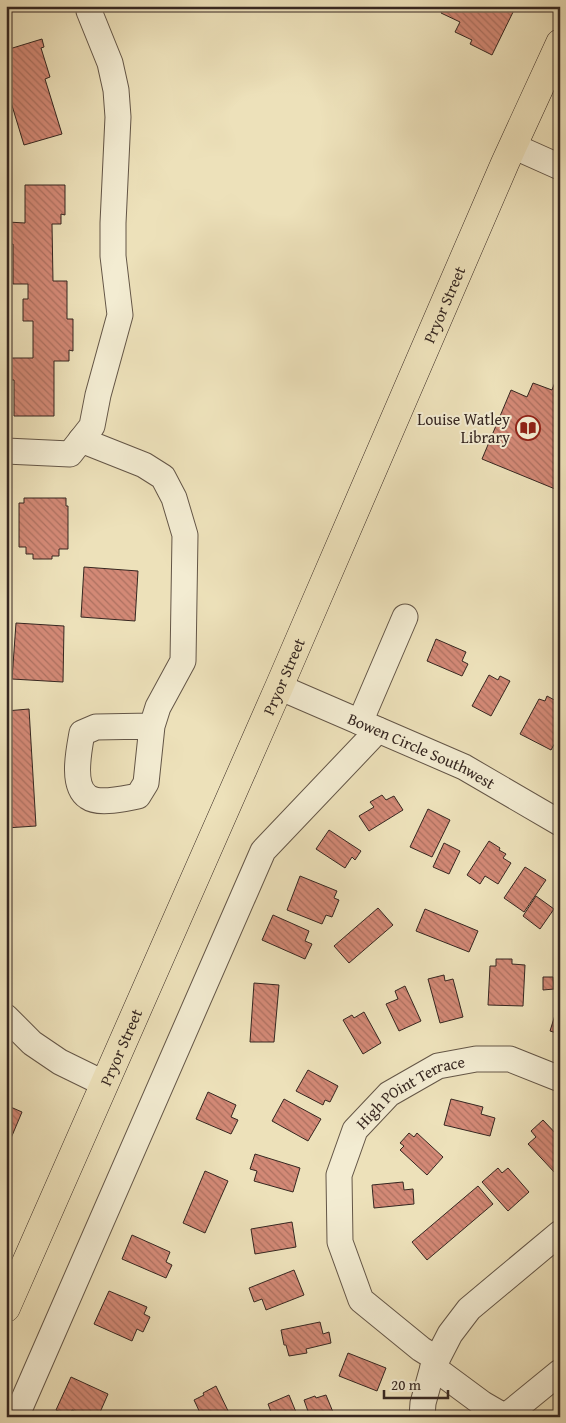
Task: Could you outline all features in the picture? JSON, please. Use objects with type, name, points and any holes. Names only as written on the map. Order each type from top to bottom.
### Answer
[{"type":"main road","name":"Pryor Street","points":[[6,1308],[279,688],[513,146],[560,43]]},
{"type":"street","points":[[6,451],[70,454],[92,426],[98,395],[120,315],[113,256],[114,180],[118,117],[116,90],[110,63],[87,8]]},
{"type":"street","points":[[513,146],[560,167]]},
{"type":"street","points":[[81,440],[144,465],[163,478],[174,498],[185,536],[183,661],[158,707],[152,726]]},
{"type":"street","points":[[16,1417],[263,852],[369,726],[405,617]]},
{"type":"street","name":"Bowen Circle Southwest","points":[[279,688],[464,767],[560,823]]},
{"type":"street","points":[[6,1017],[32,1043],[60,1062],[105,1084]]},
{"type":"street","name":"High POint Terrace","points":[[560,1079],[510,1059],[476,1059],[438,1066],[389,1094],[355,1130],[339,1175],[340,1242],[361,1300],[421,1349],[483,1404],[502,1415],[511,1412],[560,1372]]},
{"type":"street","points":[[422,1417],[423,1403],[435,1363],[450,1334],[468,1309],[560,1233]]},
{"type":"building","points":[[444,6],[516,6],[492,55],[470,44],[472,40],[455,32],[460,22],[441,13]]},
{"type":"building","points":[[42,39],[44,47],[41,48],[50,77],[45,79],[62,134],[24,145],[6,86],[6,50]]},
{"type":"building","points":[[25,185],[65,185],[65,215],[61,214],[61,224],[52,224],[53,281],[67,281],[67,319],[73,319],[73,351],[69,350],[69,361],[54,361],[54,416],[14,416],[14,380],[8,380],[8,358],[33,358],[33,321],[23,321],[23,299],[28,299],[28,284],[13,284],[13,244],[8,245],[8,222],[25,223]]},
{"type":"building","name":"Louise Watley Library","points":[[560,369],[560,491],[482,459],[511,390],[527,397],[533,383],[552,390]]},
{"type":"building","points":[[24,498],[66,498],[66,506],[68,506],[68,549],[59,549],[59,556],[52,556],[52,559],[33,559],[33,554],[26,554],[26,547],[19,547],[19,503],[24,503]]},
{"type":"building","points":[[84,567],[138,571],[135,621],[81,617]]},
{"type":"building","points":[[16,623],[64,626],[63,682],[12,679]]},
{"type":"building","points":[[436,639],[466,652],[462,661],[468,664],[462,676],[427,661]]},
{"type":"building","points":[[489,675],[498,680],[500,676],[510,681],[491,716],[472,706]]},
{"type":"building","points":[[547,696],[560,703],[560,734],[551,750],[520,734],[539,699],[545,701]]},
{"type":"building","points":[[29,709],[36,826],[6,828],[6,711]]},
{"type":"building","points":[[382,795],[386,800],[394,796],[403,810],[369,831],[359,816],[374,807],[370,802]]},
{"type":"building","points":[[428,809],[450,820],[432,857],[410,847]]},
{"type":"building","points":[[329,830],[361,851],[355,860],[352,857],[345,868],[316,849]]},
{"type":"building","points":[[489,841],[506,854],[503,858],[511,863],[498,884],[485,876],[480,884],[467,875]]},
{"type":"building","points":[[444,843],[460,851],[449,874],[433,867]]},
{"type":"building","points":[[525,867],[546,880],[524,912],[504,898]]},
{"type":"building","points":[[300,876],[337,891],[334,898],[339,900],[332,917],[326,915],[322,924],[287,910]]},
{"type":"building","points":[[536,896],[554,909],[540,929],[523,916]]},
{"type":"building","points":[[378,908],[393,925],[349,963],[334,946]]},
{"type":"building","points":[[425,909],[478,931],[469,952],[416,931]]},
{"type":"building","points":[[273,915],[309,931],[305,941],[312,944],[305,959],[262,940]]},
{"type":"building","points":[[496,959],[512,959],[512,964],[525,965],[523,1006],[488,1005],[490,966],[496,966]]},
{"type":"building","points":[[444,975],[445,981],[453,979],[463,1017],[440,1023],[428,979]]},
{"type":"building","points":[[543,977],[553,977],[554,989],[543,990]]},
{"type":"building","points":[[254,983],[279,985],[274,1042],[250,1042]]},
{"type":"building","points":[[405,986],[421,1021],[399,1031],[386,1004],[398,999],[395,991]]},
{"type":"building","points":[[560,999],[560,1034],[550,1031]]},
{"type":"building","points":[[364,1012],[381,1043],[363,1054],[343,1020],[352,1015],[354,1018]]},
{"type":"building","points":[[308,1070],[338,1086],[330,1102],[325,1100],[323,1105],[296,1091]]},
{"type":"building","points":[[208,1092],[236,1105],[231,1117],[238,1120],[231,1134],[196,1119]]},
{"type":"building","points":[[284,1099],[321,1119],[308,1141],[272,1121]]},
{"type":"building","points":[[451,1099],[483,1107],[481,1114],[495,1118],[490,1136],[444,1125]]},
{"type":"building","points":[[6,1105],[22,1112],[6,1150]]},
{"type":"building","points":[[543,1120],[560,1138],[560,1170],[556,1174],[528,1144],[536,1137],[531,1131]]},
{"type":"building","points":[[409,1133],[414,1137],[417,1133],[443,1157],[427,1175],[400,1150],[404,1146],[400,1143]]},
{"type":"building","points":[[255,1154],[300,1168],[293,1192],[254,1181],[257,1171],[250,1169]]},
{"type":"building","points":[[498,1168],[502,1173],[508,1168],[529,1192],[508,1211],[482,1182]]},
{"type":"building","points":[[205,1171],[228,1181],[205,1233],[183,1223]]},
{"type":"building","points":[[403,1182],[404,1190],[413,1189],[414,1204],[374,1208],[372,1185]]},
{"type":"building","points":[[478,1186],[493,1204],[427,1260],[412,1242]]},
{"type":"building","points":[[292,1222],[296,1247],[255,1254],[251,1229]]},
{"type":"building","points":[[132,1235],[170,1252],[166,1262],[172,1265],[166,1278],[122,1259]]},
{"type":"building","points":[[294,1270],[304,1295],[266,1310],[262,1299],[254,1302],[249,1288]]},
{"type":"building","points":[[109,1291],[147,1307],[144,1314],[150,1317],[143,1332],[137,1329],[132,1341],[94,1324]]},
{"type":"building","points":[[320,1322],[323,1334],[329,1332],[331,1343],[306,1349],[307,1353],[289,1356],[286,1345],[284,1345],[281,1330]]},
{"type":"building","points":[[348,1353],[386,1368],[377,1391],[339,1376]]},
{"type":"building","points":[[71,1377],[108,1394],[98,1417],[85,1417],[72,1410],[69,1416],[56,1410]]},
{"type":"building","points":[[216,1386],[231,1417],[207,1417],[206,1415],[202,1417],[194,1400]]},
{"type":"building","points":[[289,1395],[298,1417],[273,1417],[268,1404]]},
{"type":"building","points":[[326,1395],[335,1417],[310,1417],[304,1400]]},
{"type":"place","name":"Louise Watley Library","points":[[528,428]]}]
